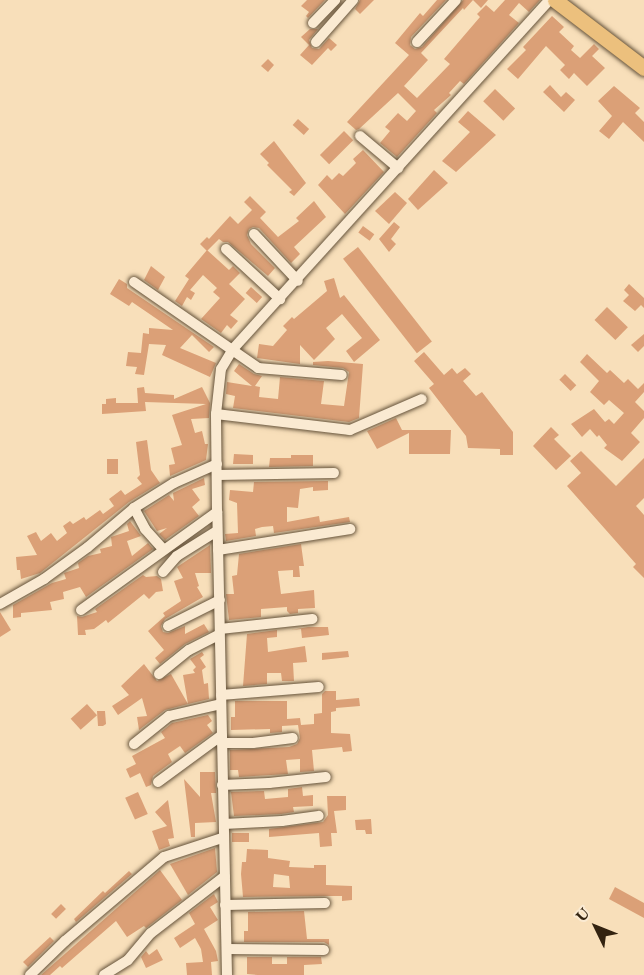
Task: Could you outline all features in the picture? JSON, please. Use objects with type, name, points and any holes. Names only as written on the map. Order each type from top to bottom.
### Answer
[{"type":"highway","points":[[555,0],[644,68]]},
{"type":"street","points":[[314,23],[335,0]]},
{"type":"street","points":[[316,42],[353,0]]},
{"type":"street","points":[[417,42],[456,0]]},
{"type":"street","points":[[227,975],[222,838],[224,824],[217,531],[216,414],[219,375],[233,349],[298,281],[550,0]]},
{"type":"street","points":[[360,136],[398,168]]},
{"type":"street","points":[[254,234],[298,281]]},
{"type":"street","points":[[226,249],[280,299]]},
{"type":"street","points":[[134,282],[261,369],[342,375]]},
{"type":"street","points":[[216,414],[350,430],[422,399]]},
{"type":"street","points":[[0,604],[53,572],[134,508],[174,483],[217,469],[334,473]]},
{"type":"street","points":[[134,508],[145,529],[163,549]]},
{"type":"street","points":[[81,610],[217,512]]},
{"type":"street","points":[[218,550],[350,529]]},
{"type":"street","points":[[163,572],[177,556],[217,531]]},
{"type":"street","points":[[168,626],[219,600]]},
{"type":"street","points":[[159,674],[189,650],[220,632],[312,619]]},
{"type":"street","points":[[134,744],[169,716],[221,700],[319,687]]},
{"type":"street","points":[[158,782],[222,739],[253,743],[292,738]]},
{"type":"street","points":[[222,785],[326,777]]},
{"type":"street","points":[[224,824],[282,821],[318,816]]},
{"type":"street","points":[[30,975],[65,941],[164,857],[222,838]]},
{"type":"street","points":[[104,975],[128,960],[151,933],[225,876]]},
{"type":"street","points":[[225,905],[325,903]]},
{"type":"street","points":[[227,949],[324,950]]},
{"type":"building","points":[[307,0],[325,0],[308,18],[306,16],[309,12],[301,6]]},
{"type":"building","points":[[360,0],[374,0],[360,14],[355,9]]},
{"type":"building","points":[[437,0],[446,0],[411,37],[410,45],[415,49],[422,47],[463,0],[473,0],[421,53],[428,60],[404,86],[417,98],[450,64],[444,59],[480,17],[477,14],[486,5],[494,12],[505,0],[540,0],[529,12],[519,3],[509,15],[519,23],[464,84],[460,81],[449,93],[451,95],[434,110],[437,113],[397,157],[380,143],[390,131],[385,127],[398,113],[407,121],[416,111],[398,93],[359,129],[356,130],[347,122],[409,55],[395,43],[420,13],[423,16]]},
{"type":"building","points":[[473,0],[488,0],[481,8]]},
{"type":"building","points":[[552,16],[564,27],[559,32],[574,46],[571,50],[580,58],[594,44],[599,49],[592,56],[605,68],[587,86],[574,73],[569,79],[560,70],[565,65],[546,46],[518,79],[507,69],[526,50],[523,47]]},
{"type":"building","points":[[310,29],[318,29],[309,40],[312,48],[319,49],[329,38],[337,45],[331,51],[328,48],[312,65],[300,55],[309,45],[301,37]]},
{"type":"building","points":[[268,59],[274,65],[268,72],[261,66]]},
{"type":"building","points":[[550,85],[561,97],[566,92],[575,100],[564,112],[543,92]]},
{"type":"building","points":[[614,86],[640,108],[635,113],[644,122],[644,142],[623,122],[609,139],[599,131],[612,116],[598,101]]},
{"type":"building","points":[[495,89],[515,108],[503,121],[483,101]]},
{"type":"building","points":[[468,111],[496,135],[456,172],[442,161],[470,132],[458,122]]},
{"type":"building","points":[[298,119],[309,129],[304,135],[293,125]]},
{"type":"building","points":[[344,131],[353,140],[329,164],[320,155]]},
{"type":"building","points":[[274,141],[306,183],[294,196],[289,192],[292,190],[267,165],[269,163],[260,154]]},
{"type":"building","points":[[363,150],[384,172],[345,214],[318,185],[327,175],[332,180],[339,173],[343,176],[356,163],[353,159]]},
{"type":"building","points":[[434,170],[448,183],[418,210],[408,199]]},
{"type":"building","points":[[395,192],[407,203],[389,224],[375,211]]},
{"type":"building","points":[[250,196],[266,212],[260,218],[278,237],[299,221],[296,218],[314,201],[326,217],[294,247],[300,254],[291,263],[259,228],[249,229],[247,235],[251,244],[275,268],[268,276],[228,242],[219,239],[207,251],[200,244],[207,237],[209,239],[230,216],[238,224],[252,210],[244,202]]},
{"type":"building","points":[[394,222],[400,227],[391,239],[396,244],[389,252],[379,239]]},
{"type":"building","points":[[363,226],[374,234],[370,241],[358,232]]},
{"type":"building","points":[[358,247],[432,342],[417,353],[343,259]]},
{"type":"building","points":[[207,250],[229,270],[233,266],[240,273],[229,284],[245,299],[230,315],[238,321],[231,329],[227,325],[221,333],[201,319],[220,298],[213,292],[217,288],[203,275],[190,290],[195,293],[191,300],[187,297],[182,306],[175,301],[189,279],[185,276]]},
{"type":"building","points":[[151,266],[165,277],[158,290],[144,280]]},
{"type":"building","points":[[334,278],[340,298],[344,295],[380,340],[354,362],[346,351],[362,338],[342,314],[326,328],[335,339],[314,360],[300,345],[300,364],[257,358],[259,344],[273,346],[287,330],[283,326],[327,291],[324,281]]},
{"type":"building","points":[[119,279],[127,284],[127,288],[214,347],[209,352],[192,335],[180,348],[216,363],[210,377],[162,355],[166,345],[149,344],[144,375],[135,374],[137,367],[126,366],[128,352],[141,353],[143,333],[149,334],[149,328],[173,330],[132,302],[129,306],[110,294]]},
{"type":"building","points":[[629,284],[644,298],[644,308],[641,305],[635,311],[623,301],[629,295],[624,290]]},
{"type":"building","points":[[251,287],[262,297],[257,303],[246,293]]},
{"type":"building","points":[[607,307],[628,327],[615,340],[594,320]]},
{"type":"building","points":[[644,334],[644,346],[638,352],[631,345]]},
{"type":"building","points":[[424,352],[444,375],[452,368],[457,374],[465,368],[471,374],[463,381],[476,396],[482,392],[513,432],[513,455],[500,455],[500,449],[468,448],[466,436],[429,388],[434,384],[414,361]]},
{"type":"building","points":[[587,354],[607,373],[610,370],[624,383],[628,379],[638,389],[644,383],[644,392],[635,402],[644,411],[644,418],[631,433],[640,442],[622,461],[604,448],[607,445],[599,435],[597,437],[590,429],[582,437],[571,424],[594,409],[605,422],[609,419],[614,424],[624,413],[609,400],[604,405],[590,392],[599,381],[580,362]]},
{"type":"building","points":[[313,362],[363,364],[359,418],[349,422],[233,408],[235,396],[226,394],[227,382],[252,386],[234,371],[239,364],[254,374],[262,376],[255,386],[260,387],[259,397],[278,399],[280,377],[324,381],[321,404],[344,406],[349,372],[343,368],[313,365]]},
{"type":"building","points":[[565,374],[576,385],[571,391],[559,380]]},
{"type":"building","points":[[144,387],[145,393],[174,395],[174,399],[202,387],[210,403],[209,418],[191,419],[195,433],[202,431],[205,444],[208,444],[206,460],[170,476],[169,465],[175,464],[171,448],[182,445],[172,415],[206,404],[145,402],[146,411],[102,414],[102,404],[106,404],[106,399],[116,398],[116,403],[138,403],[137,388]]},
{"type":"building","points":[[396,418],[402,430],[451,430],[450,454],[409,454],[409,433],[377,449],[367,431]]},
{"type":"building","points":[[551,427],[559,435],[554,439],[571,456],[556,470],[533,446]]},
{"type":"building","points":[[147,440],[151,470],[160,483],[129,502],[40,573],[21,579],[20,570],[17,570],[16,557],[37,555],[27,536],[36,532],[41,541],[51,533],[57,541],[67,533],[63,526],[70,521],[73,524],[84,517],[86,520],[100,510],[103,514],[114,506],[109,499],[121,490],[125,495],[142,484],[137,478],[140,475],[136,442]]},
{"type":"building","points":[[581,451],[616,486],[644,458],[644,498],[636,506],[644,515],[644,578],[633,567],[636,564],[567,486],[581,473],[570,461]]},
{"type":"building","points":[[234,454],[253,455],[253,464],[233,464]]},
{"type":"building","points":[[291,455],[313,455],[313,466],[269,467],[270,458],[291,458]]},
{"type":"building","points":[[107,459],[118,459],[118,474],[107,474]]},
{"type":"building","points":[[204,478],[205,485],[192,489],[200,500],[192,507],[199,516],[165,540],[159,534],[167,528],[157,531],[144,511],[169,495],[174,501],[173,493]]},
{"type":"building","points":[[328,481],[328,490],[313,491],[313,487],[300,489],[298,508],[287,507],[287,522],[319,516],[320,522],[349,517],[350,522],[274,533],[273,526],[262,527],[255,529],[256,536],[226,541],[225,534],[238,533],[237,503],[229,500],[230,490],[253,492],[254,482]]},
{"type":"building","points":[[130,521],[141,536],[127,541],[132,556],[148,543],[153,549],[86,597],[80,587],[63,592],[64,599],[50,602],[52,610],[21,613],[21,617],[13,618],[13,605],[52,583],[66,579],[64,573],[79,568],[78,563],[88,556],[101,553],[100,549],[112,546],[111,537],[129,531],[127,524]]},
{"type":"building","points":[[301,544],[304,566],[299,566],[300,577],[293,577],[293,570],[278,571],[281,594],[314,590],[315,608],[298,609],[298,613],[290,614],[287,607],[261,609],[261,617],[229,620],[226,594],[234,594],[232,576],[237,575],[239,554]]},
{"type":"building","points":[[210,545],[211,573],[195,573],[199,586],[197,587],[203,597],[165,619],[161,626],[163,632],[168,633],[185,626],[185,634],[204,624],[209,632],[185,644],[160,664],[155,658],[164,650],[148,631],[165,616],[163,613],[181,601],[174,581],[183,578],[177,567]]},
{"type":"building","points":[[143,575],[157,576],[161,579],[163,591],[156,592],[149,599],[144,594],[108,623],[106,620],[94,629],[85,630],[86,635],[78,635],[77,616],[82,617],[97,612],[95,609]]},
{"type":"building","points":[[0,612],[11,630],[0,637]]},
{"type":"building","points":[[308,627],[328,627],[329,635],[302,638],[301,629],[291,630]]},
{"type":"building","points":[[277,630],[277,637],[267,638],[268,652],[305,646],[307,662],[293,663],[294,681],[282,681],[281,673],[267,673],[267,684],[243,686],[247,634]]},
{"type":"building","points":[[348,651],[349,657],[322,660],[322,653]]},
{"type":"building","points":[[202,652],[204,655],[200,658],[206,667],[202,670],[204,684],[208,683],[209,699],[188,704],[183,675],[195,673],[193,670],[196,667],[190,659]]},
{"type":"building","points":[[144,664],[157,681],[171,674],[188,704],[165,710],[139,730],[137,717],[147,716],[142,698],[118,715],[112,706],[129,695],[121,686]]},
{"type":"building","points":[[325,691],[336,691],[336,700],[359,698],[360,706],[336,708],[336,711],[331,712],[331,733],[350,734],[352,751],[343,752],[342,747],[312,750],[314,771],[300,772],[300,759],[286,760],[288,774],[239,777],[238,770],[230,770],[230,750],[289,747],[297,744],[300,738],[298,725],[282,726],[282,732],[270,733],[270,729],[231,730],[231,717],[235,717],[235,701],[287,701],[287,719],[300,718],[301,725],[314,724],[314,714],[322,713],[322,694]]},
{"type":"building","points":[[87,704],[97,715],[81,730],[71,719]]},
{"type":"building","points":[[97,711],[105,711],[106,724],[103,726],[98,726]]},
{"type":"building","points":[[208,715],[212,721],[207,725],[213,733],[185,753],[180,746],[168,754],[172,762],[153,776],[151,785],[146,787],[140,773],[130,778],[126,769],[136,764],[132,756],[165,738],[161,732],[172,723]]},
{"type":"building","points":[[200,772],[215,772],[216,793],[211,793],[216,822],[195,823],[195,837],[191,837],[184,779],[200,797]]},
{"type":"building","points":[[302,787],[303,796],[313,795],[313,806],[293,807],[294,812],[281,814],[234,816],[231,792],[264,791],[265,799],[288,797],[288,789]]},
{"type":"building","points":[[138,792],[148,814],[135,820],[125,798]]},
{"type":"building","points":[[327,796],[346,796],[346,810],[334,811],[337,833],[331,833],[332,846],[320,847],[319,833],[269,837],[269,829],[323,822],[328,815]]},
{"type":"building","points":[[168,800],[174,838],[168,839],[170,846],[159,850],[152,831],[167,826],[155,812]]},
{"type":"building","points":[[371,819],[372,834],[366,834],[365,830],[356,830],[355,820]]},
{"type":"building","points":[[232,833],[249,833],[249,842],[232,842]]},
{"type":"building","points":[[215,848],[217,872],[188,895],[170,864]]},
{"type":"building","points":[[247,849],[268,850],[268,858],[290,861],[289,867],[314,868],[314,865],[326,865],[326,885],[352,886],[352,900],[342,901],[342,896],[243,897],[242,862],[246,862]],"holes":[[[274,874],[289,876],[290,888],[273,887]]]},
{"type":"building","points":[[160,870],[182,900],[146,928],[144,926],[127,937],[116,921],[62,968],[60,966],[50,975],[41,975]]},
{"type":"building","points":[[129,871],[132,874],[76,922],[74,919],[103,891],[105,893]]},
{"type":"building","points":[[615,887],[644,903],[644,918],[609,899]]},
{"type":"building","points":[[214,894],[218,902],[210,907],[218,920],[204,929],[216,951],[218,961],[211,962],[212,975],[187,975],[186,963],[203,962],[201,949],[195,938],[180,948],[174,938],[195,924],[189,913]]},
{"type":"building","points":[[61,904],[66,909],[56,919],[51,914]]},
{"type":"building","points":[[304,911],[307,939],[329,939],[329,945],[324,942],[244,942],[244,931],[248,931],[248,912]]},
{"type":"building","points":[[50,937],[54,941],[28,967],[23,962]]},
{"type":"building","points":[[157,949],[163,960],[146,968],[141,957],[146,951],[149,955]]},
{"type":"building","points":[[247,957],[272,957],[272,964],[287,964],[287,957],[321,957],[322,964],[304,965],[304,975],[247,974]]}]
